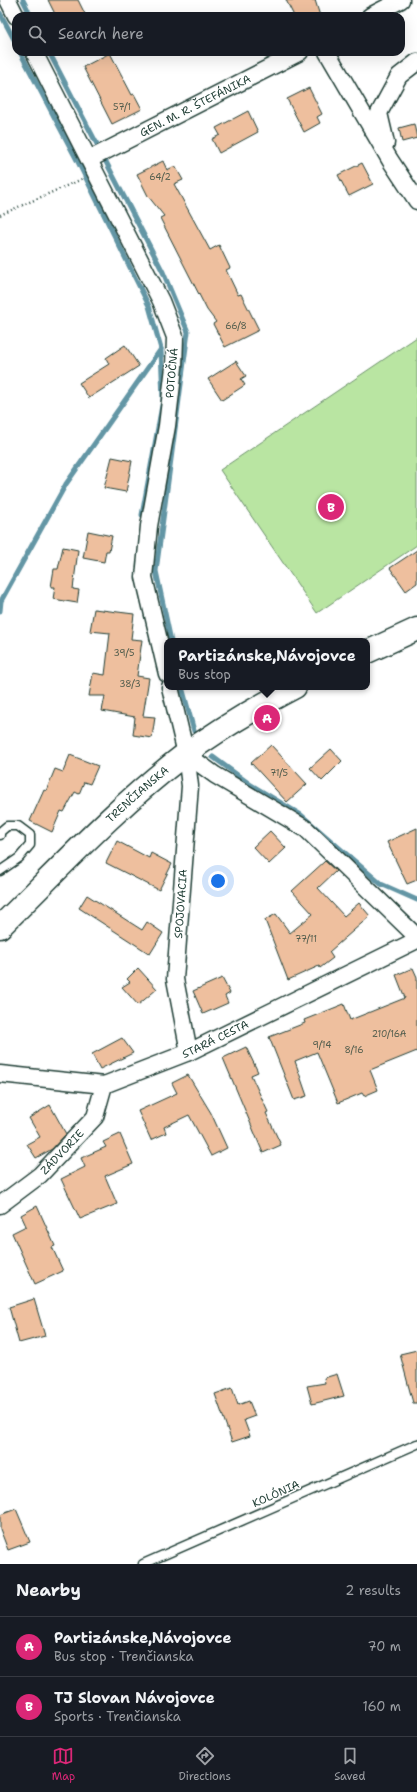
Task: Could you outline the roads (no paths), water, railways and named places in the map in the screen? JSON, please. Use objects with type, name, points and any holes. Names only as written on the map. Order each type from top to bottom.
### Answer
[{"type":"main road","points":[[370,651],[417,629]]},
{"type":"main road","name":"TRENČIANSKA","points":[[5,920],[113,816],[186,754],[261,705],[289,690]]},
{"type":"street","points":[[8,0],[14,12]]},
{"type":"street","points":[[378,12],[401,0]]},
{"type":"street","name":"POTOČNÁ","points":[[36,56],[161,300],[175,337],[174,367],[167,426],[149,526],[144,577],[164,661]]},
{"type":"street","name":"GEN. M. R. ŠTEFÁNIKA","points":[[90,160],[292,56]]},
{"type":"street","points":[[329,56],[390,160],[417,201]]},
{"type":"street","points":[[390,160],[379,113],[399,76],[417,62]]},
{"type":"street","points":[[171,690],[186,754],[215,775],[306,829],[417,937]]},
{"type":"street","name":"SPOJOVACIA","points":[[186,754],[190,786],[175,979],[189,1052]]},
{"type":"street","name":"STARÁ CESTA","points":[[0,1074],[104,1085],[189,1052],[417,940]]},
{"type":"street","name":"ZÁDVORIE","points":[[0,1205],[40,1176],[95,1117],[104,1085]]},
{"type":"lane","points":[[0,835],[0,832],[7,826],[18,826],[30,835],[30,845],[19,858],[0,871]]},
{"type":"lane","name":"KOLÓNIA","points":[[143,1564],[417,1444]]},
{"type":"waterway","points":[[23,0],[29,12]]},
{"type":"waterway","points":[[0,13],[12,36]]},
{"type":"waterway","points":[[22,56],[77,160],[149,306],[161,349],[163,400],[142,515]]},
{"type":"waterway","points":[[51,56],[99,148]]},
{"type":"waterway","points":[[105,160],[163,272],[188,332],[156,571],[170,638]]},
{"type":"waterway","points":[[0,611],[1,601],[66,484],[161,349]]},
{"type":"waterway","points":[[183,690],[194,731]]},
{"type":"waterway","points":[[213,757],[251,785],[301,815],[381,884],[417,900]]},
{"type":"place","name":"TJ Slovan Návojovce","points":[[331,507]]},
{"type":"place","name":"Partizánske,Návojovce","points":[[267,718]]}]
